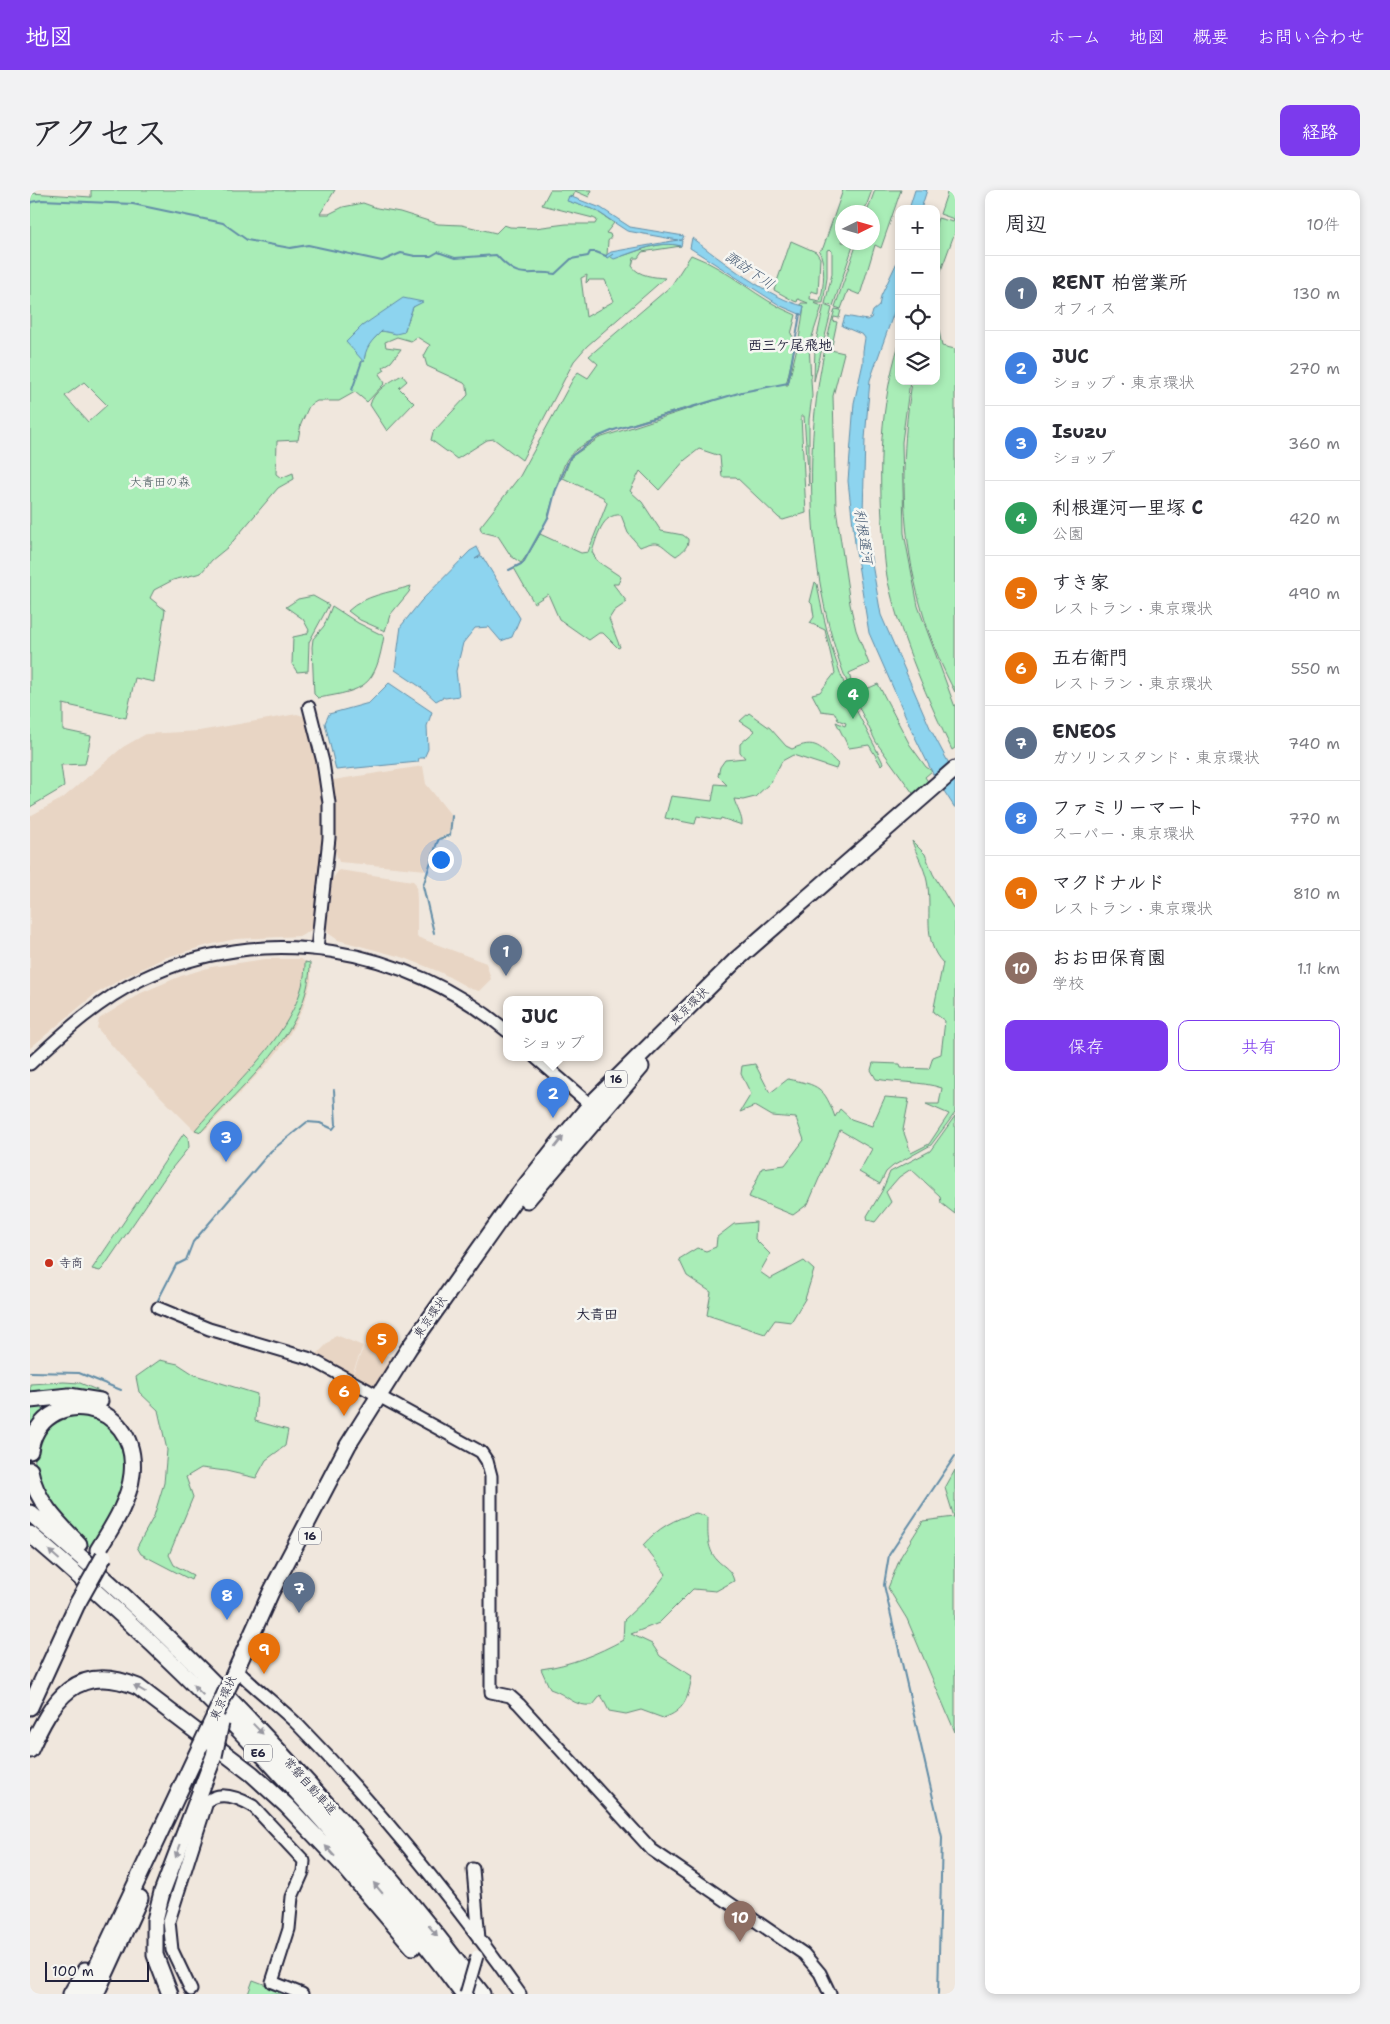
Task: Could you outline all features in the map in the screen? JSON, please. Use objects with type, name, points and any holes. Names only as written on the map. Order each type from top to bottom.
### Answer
[{"type":"highway","name":"東京環状","points":[[96,1994],[207,1751],[236,1679],[313,1510],[348,1445],[461,1287],[595,1109],[639,1069],[721,986],[955,769]]},
{"type":"highway","name":"東京環状","points":[[908,814],[955,781]]},
{"type":"highway","points":[[30,1400],[69,1396],[101,1401],[124,1418],[136,1436],[141,1467],[136,1493],[130,1510],[101,1553],[30,1685]]},
{"type":"highway","points":[[30,1451],[34,1438],[42,1424],[56,1413],[72,1408],[88,1408],[102,1412],[121,1428],[128,1442],[132,1457],[130,1484],[101,1553]]},
{"type":"highway","points":[[30,1470],[35,1488],[53,1516],[133,1596],[199,1670]]},
{"type":"highway","name":"常磐自動車道","points":[[30,1513],[121,1594],[256,1728],[350,1830],[482,1994]]},
{"type":"highway","name":"常磐自動車道","points":[[30,1534],[118,1612],[252,1745],[354,1859],[465,1994]]},
{"type":"highway","points":[[30,1707],[74,1601]]},
{"type":"highway","points":[[30,1750],[47,1713],[69,1689],[87,1680],[98,1679],[118,1680],[138,1687],[252,1774],[287,1806],[342,1864],[452,1994]]},
{"type":"highway","name":"東京環状","points":[[84,1994],[148,1860],[221,1723],[236,1679]]},
{"type":"highway","points":[[170,1994],[155,1955],[155,1920],[162,1892],[207,1751]]},
{"type":"highway","points":[[71,1994],[129,1882],[148,1860]]},
{"type":"street","points":[[309,706],[323,762],[329,803],[328,838],[317,949]]},
{"type":"street","points":[[30,1064],[63,1033],[102,1003],[140,980],[198,958],[244,949],[266,947],[317,949],[362,957],[418,976],[472,1004],[503,1029]]},
{"type":"street","points":[[540,1061],[595,1109]]},
{"type":"street","points":[[158,1308],[208,1329],[302,1356],[476,1447],[488,1461],[491,1476],[491,1692],[510,1696],[519,1704],[652,1850],[804,1954],[820,1973],[830,1994]]},
{"type":"street","points":[[236,1679],[297,1725],[353,1784],[461,1915],[520,1994]]},
{"type":"street","points":[[191,1990],[172,1950],[169,1921],[207,1802],[212,1796],[219,1795],[242,1800],[253,1806],[304,1861],[303,1872],[292,1897],[289,1929],[272,1982],[302,1994]]},
{"type":"street","points":[[465,1994],[477,1956],[477,1908],[473,1869]]},
{"type":"street","points":[[461,1915],[471,1913],[477,1908]]},
{"type":"shaded area","points":[[297,714],[306,717],[321,774],[325,826],[316,927],[301,936],[236,939],[164,958],[94,995],[30,1048],[30,816],[63,798],[123,747],[146,734],[199,731]]},
{"type":"shaded area","points":[[423,766],[426,784],[451,815],[450,833],[438,838],[427,870],[339,862],[334,849],[336,815],[333,780]]},
{"type":"shaded area","points":[[339,870],[413,881],[416,884],[417,937],[486,963],[491,979],[479,991],[471,989],[440,972],[405,958],[338,940],[328,933],[331,881]]},
{"type":"shaded area","points":[[265,959],[301,959],[311,965],[311,981],[303,1008],[286,1041],[270,1061],[206,1129],[200,1132],[195,1131],[127,1063],[97,1028],[99,1019],[141,993],[181,976],[211,967]]},
{"type":"shaded area","points":[[336,1335],[363,1346],[351,1377],[315,1356]]},
{"type":"shaded area","points":[[364,1346],[394,1358],[379,1382],[373,1386],[352,1376]]},
{"type":"green space","name":"大青田の森","points":[[91,190],[335,190],[320,214],[329,214],[343,207],[363,203],[438,224],[462,225],[496,233],[504,225],[535,228],[566,224],[595,224],[597,220],[593,218],[542,205],[550,190],[592,190],[589,197],[575,191],[573,197],[569,196],[568,201],[595,210],[614,223],[606,233],[610,234],[611,237],[608,241],[607,255],[605,256],[607,258],[612,254],[615,258],[656,245],[673,244],[681,246],[642,252],[638,258],[634,258],[632,266],[638,272],[665,278],[587,346],[574,361],[522,460],[494,439],[487,440],[457,459],[431,440],[433,432],[468,395],[467,387],[464,383],[427,366],[424,356],[430,345],[417,337],[411,341],[397,337],[385,342],[386,347],[401,349],[391,362],[383,367],[385,370],[379,374],[385,383],[367,402],[355,392],[339,401],[317,401],[309,406],[301,424],[298,440],[277,441],[276,474],[281,478],[293,473],[294,479],[278,488],[228,547],[212,560],[201,573],[173,580],[154,590],[150,598],[165,610],[154,682],[135,678],[126,718],[63,704],[63,730],[91,736],[85,764],[61,765],[64,787],[30,807],[30,195],[31,193],[91,197]],"holes":[[[587,275],[586,283],[589,280],[605,280],[614,301],[586,317],[581,278]],[[421,302],[413,307],[404,332],[382,331],[366,347],[364,362],[362,326]],[[84,382],[107,405],[88,422],[65,396]]]},
{"type":"green space","points":[[843,190],[872,190],[867,205],[838,205]]},
{"type":"green space","points":[[875,190],[901,190],[881,248],[880,205],[870,205]]},
{"type":"green space","points":[[948,190],[955,190],[955,232],[940,273],[940,219],[953,222],[954,219],[940,214]]},
{"type":"green space","points":[[835,213],[835,250],[852,250],[833,306],[825,304],[832,274],[832,251],[830,249],[827,250],[827,278],[823,303],[814,303],[822,306],[809,346],[812,396],[809,419],[809,486],[804,416],[801,416],[806,513],[783,520],[779,518],[736,477],[722,477],[720,456],[699,449],[685,460],[659,490],[640,471],[630,491],[642,502],[661,531],[683,535],[688,539],[688,542],[685,549],[676,556],[657,543],[640,547],[628,533],[621,515],[609,518],[601,527],[592,552],[597,561],[621,577],[618,584],[613,584],[627,602],[614,611],[609,619],[620,647],[618,648],[603,633],[599,633],[589,640],[559,619],[548,594],[534,603],[514,568],[523,563],[534,544],[521,563],[511,556],[498,536],[482,532],[480,527],[520,476],[578,372],[588,378],[598,364],[589,356],[671,286],[691,255],[718,268],[782,309],[796,315],[791,334],[795,339],[795,346],[786,385],[788,385],[799,339],[804,306],[801,303],[808,303],[798,299],[797,302],[794,301],[774,290],[791,241],[816,252],[820,258],[818,293],[811,291],[810,299],[820,301],[824,275],[823,262],[819,251],[823,248]],"holes":[[[713,401],[599,438],[571,457],[563,478],[603,497],[607,503],[588,552],[581,553],[540,534],[539,536],[547,519],[565,463],[574,452],[609,432]]]},
{"type":"green space","points":[[855,250],[874,250],[860,295],[848,290],[841,309],[835,307]]},
{"type":"green space","points":[[824,305],[832,308],[814,381],[815,346]]},
{"type":"green space","points":[[835,309],[841,310],[839,318],[834,317],[833,321],[837,322],[831,350],[844,353],[833,396],[836,508],[850,604],[856,630],[869,664],[849,673],[851,681],[847,682],[832,639],[822,593],[815,545],[812,497],[812,448],[816,400],[824,353]]},
{"type":"green space","points":[[940,336],[942,346],[955,349],[955,692],[938,656],[925,620],[915,582],[908,544],[905,506],[906,428],[911,385],[940,385]]},
{"type":"green space","points":[[895,359],[895,385],[909,385],[902,442],[904,533],[918,606],[955,707],[955,748],[952,750],[925,692],[895,610],[888,583],[881,509],[881,461],[884,414]]},
{"type":"green space","points":[[402,375],[407,381],[399,388],[414,403],[387,431],[370,405],[379,391]]},
{"type":"green space","points":[[815,582],[840,674],[883,763],[881,765],[869,745],[849,748],[836,722],[845,726],[846,723],[838,720],[835,713],[821,711],[812,694],[820,692],[835,673],[825,630],[810,623],[814,617],[810,602]]},
{"type":"green space","points":[[411,586],[409,592],[390,615],[385,631],[360,620],[348,611],[369,598]]},
{"type":"green space","points":[[313,596],[329,605],[309,642],[308,671],[297,672],[292,664],[293,637],[307,634],[309,630],[303,619],[286,607],[298,599]]},
{"type":"green space","points":[[332,606],[358,623],[384,636],[377,666],[366,683],[347,692],[318,698],[314,694],[313,639],[324,626]]},
{"type":"green space","points":[[878,684],[910,745],[926,767],[932,771],[925,777],[929,783],[915,796],[876,742],[849,687],[853,685],[857,693]]},
{"type":"green space","points":[[749,713],[770,728],[786,746],[792,749],[812,744],[822,749],[838,764],[836,769],[793,755],[782,761],[771,782],[755,797],[743,800],[734,799],[742,825],[721,818],[720,820],[697,816],[695,824],[665,818],[671,796],[712,801],[715,784],[727,785],[718,776],[720,767],[725,760],[745,758],[740,752],[740,744],[755,731],[740,721]]},
{"type":"green space","points":[[912,841],[925,854],[933,874],[955,911],[955,1113],[931,1145],[893,1166],[886,1172],[880,1184],[859,1172],[872,1149],[840,1130],[808,1204],[793,1215],[749,1197],[762,1168],[785,1165],[804,1140],[796,1118],[772,1116],[755,1106],[740,1112],[751,1094],[741,1074],[742,1066],[755,1064],[770,1093],[788,1079],[807,1083],[823,1093],[835,1117],[840,1109],[851,1119],[872,1126],[885,1097],[909,1099],[903,1130],[911,1153],[929,1144],[949,1114],[926,1104],[939,1104],[942,1088],[926,1084],[876,1079],[871,1070],[873,1063],[900,1064],[901,1068],[929,1069],[933,1057],[941,1054],[945,1021],[933,1012],[943,963],[932,945],[927,881]]},
{"type":"green space","points":[[305,962],[310,963],[307,988],[299,1011],[286,1034],[254,1076],[201,1132],[195,1130],[247,1074],[281,1031],[294,1008],[302,985]]},
{"type":"green space","points":[[955,1116],[955,1214],[941,1203],[940,1196],[911,1169],[899,1177],[886,1192],[891,1202],[875,1222],[868,1220],[867,1216],[882,1191],[890,1172],[930,1151]]},
{"type":"green space","points":[[184,1133],[188,1137],[189,1147],[168,1173],[103,1268],[100,1271],[92,1269]]},
{"type":"green space","points":[[756,1222],[755,1239],[770,1254],[760,1272],[770,1279],[804,1261],[814,1270],[805,1299],[791,1322],[775,1320],[765,1334],[707,1315],[711,1292],[687,1276],[679,1259],[697,1248],[706,1251],[716,1247],[717,1237],[734,1224]]},
{"type":"green space","points":[[160,1360],[178,1364],[195,1375],[257,1394],[255,1421],[288,1430],[285,1446],[266,1460],[256,1478],[226,1471],[201,1468],[186,1477],[193,1497],[169,1555],[174,1565],[193,1575],[191,1580],[141,1554],[137,1547],[154,1516],[164,1483],[167,1450],[158,1410],[139,1392],[136,1377]]},
{"type":"green space","points":[[80,1383],[104,1393],[102,1397],[66,1390],[30,1393],[30,1384]]},
{"type":"green space","points":[[43,1406],[43,1414],[30,1431],[30,1407]]},
{"type":"green space","points":[[80,1415],[92,1418],[109,1427],[119,1443],[123,1457],[124,1471],[118,1497],[90,1547],[45,1496],[36,1480],[35,1467],[35,1455],[38,1445],[49,1428],[58,1422]]},
{"type":"green space","points":[[955,1470],[955,1732],[907,1619],[888,1588],[901,1556],[923,1521],[954,1517],[945,1488]]},
{"type":"green space","points":[[696,1513],[708,1517],[708,1539],[713,1555],[729,1571],[734,1581],[716,1591],[693,1589],[659,1623],[631,1634],[652,1644],[660,1656],[692,1676],[687,1697],[681,1707],[676,1712],[663,1718],[641,1710],[626,1714],[609,1711],[601,1695],[593,1705],[586,1705],[575,1702],[550,1689],[541,1669],[563,1665],[584,1658],[623,1640],[624,1620],[650,1595],[666,1574],[643,1545],[667,1525]]},
{"type":"green space","points":[[253,1980],[291,1994],[248,1994]]},
{"type":"water","points":[[915,190],[927,190],[922,205],[910,205]]},
{"type":"water","points":[[569,196],[601,208],[630,227],[684,236],[682,240],[679,240],[682,241],[681,246],[656,246],[614,259],[611,257],[613,254],[607,258],[605,256],[611,252],[678,240],[627,231],[595,210],[567,201]]},
{"type":"water","points":[[692,238],[762,287],[777,296],[804,306],[802,315],[781,306],[690,248]]},
{"type":"water","name":"利根運河","points":[[895,266],[895,309],[870,380],[865,439],[863,513],[881,615],[931,730],[955,775],[955,808],[933,774],[869,633],[856,552],[848,481],[854,403],[863,363],[865,338],[863,335],[842,326],[845,316],[867,320],[871,318],[873,311],[879,306],[881,296]]},
{"type":"water","points":[[403,298],[423,302],[413,307],[404,332],[396,334],[382,331],[375,338],[367,349],[364,362],[346,342],[362,326]]},
{"type":"water","points":[[477,547],[481,555],[475,559],[482,556],[520,618],[512,637],[501,641],[489,627],[475,628],[463,643],[456,671],[459,696],[443,697],[436,701],[422,688],[395,670],[401,626],[421,601],[470,551]]},
{"type":"water","points":[[389,683],[432,712],[427,726],[428,749],[424,758],[419,758],[418,762],[336,770],[325,723],[329,714],[369,703]]},
{"type":"waterway","points":[[30,205],[31,202],[42,200],[133,204],[223,223],[247,240],[290,248],[308,245],[382,261],[401,253],[415,256],[431,256],[438,252],[455,258],[496,255],[505,264],[518,272],[555,274],[571,259],[588,256],[590,252],[606,256]]},
{"type":"waterway","points":[[509,570],[523,563],[549,516],[555,492],[570,457],[597,437],[614,430],[742,392],[788,383],[800,314]]},
{"type":"waterway","points":[[352,390],[362,361]]},
{"type":"waterway","points":[[434,933],[423,886],[439,839],[450,835],[452,816]]},
{"type":"waterway","points":[[157,1302],[176,1265],[186,1260],[193,1242],[271,1151],[307,1122],[320,1123],[333,1129],[336,1125],[334,1090]]},
{"type":"waterway","points":[[30,1372],[79,1373],[121,1390]]},
{"type":"waterway","points":[[938,1994],[942,1837],[884,1585],[889,1555],[955,1456]]},
{"type":"place","name":"利根運河一里塚 C","points":[[853,719]]},
{"type":"place","name":"RENT 柏営業所","points":[[506,976]]},
{"type":"place","name":"JUC","points":[[553,1118]]},
{"type":"place","name":"Isuzu","points":[[226,1162]]},
{"type":"place","name":"寺商","points":[[49,1263]]},
{"type":"place","name":"すき家","points":[[382,1364]]},
{"type":"place","name":"五右衛門","points":[[344,1416]]},
{"type":"place","name":"ENEOS","points":[[299,1613]]},
{"type":"place","name":"ファミリーマート","points":[[227,1620]]},
{"type":"place","name":"マクドナルド","points":[[264,1674]]},
{"type":"place","name":"おお田保育園","points":[[740,1942]]},
{"type":"district","name":"西三ケ尾飛地","points":[[790,345]]},
{"type":"district","name":"大青田","points":[[597,1314]]},
{"type":"water label","name":"諏訪下川","points":[[750,270]]}]
